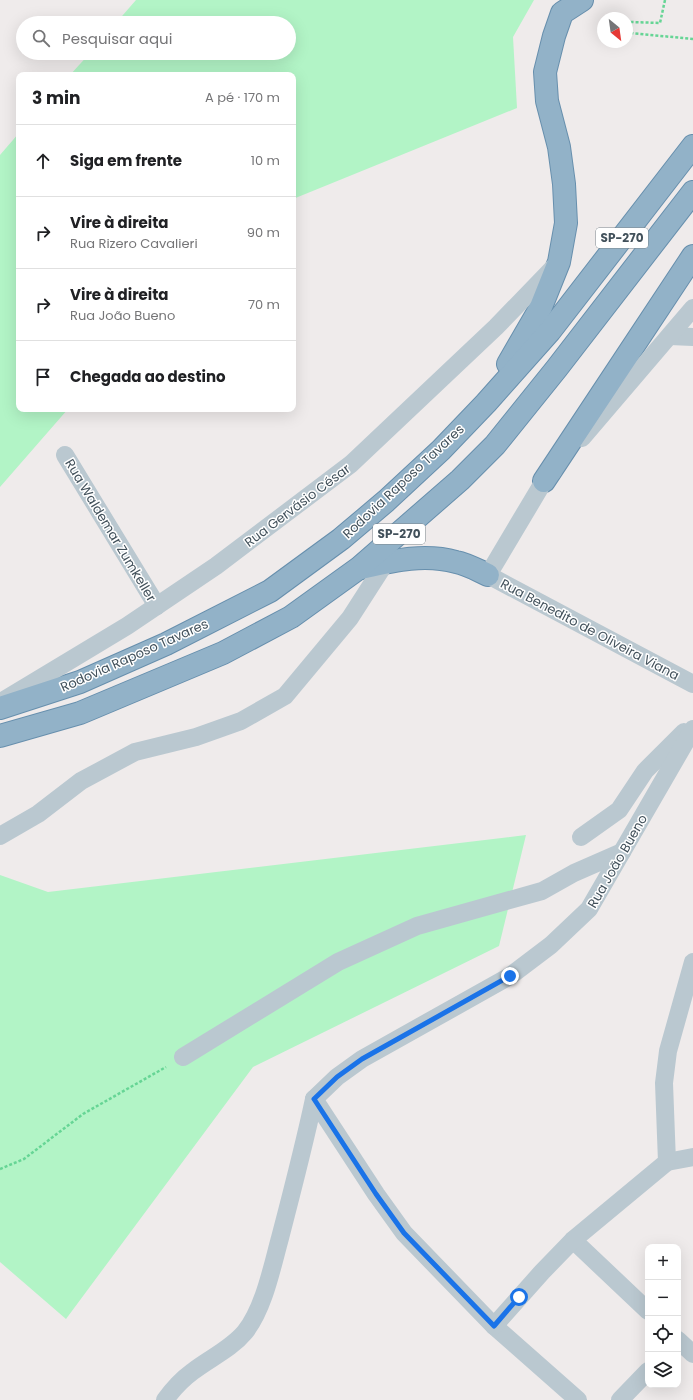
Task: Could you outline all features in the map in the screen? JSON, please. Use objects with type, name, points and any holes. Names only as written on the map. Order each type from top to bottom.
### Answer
[{"type":"highway","points":[[486,403],[540,307],[559,262],[566,223],[564,184],[559,147],[547,101],[545,72],[554,36],[562,13],[582,0]]},
{"type":"highway","name":"Rodovia Raposo Tavares","points":[[0,708],[80,682],[166,644],[270,591],[341,539],[386,502],[441,450],[486,403],[550,331],[693,146]]},
{"type":"highway","name":"SP-270","points":[[0,736],[80,713],[223,653],[291,617],[359,568],[448,490],[495,445],[557,368],[693,192]]},
{"type":"highway","points":[[544,481],[693,256]]},
{"type":"highway","points":[[359,568],[386,562],[430,557],[457,562],[488,574]]},
{"type":"street","name":"Rua Gervásio César","points":[[0,702],[126,626],[216,566],[351,464],[496,327],[559,262]]},
{"type":"street","points":[[488,574],[544,481],[693,308]]},
{"type":"street","points":[[670,336],[693,337]]},
{"type":"street","name":"Rua Waldemar Zumkeller","points":[[65,455],[157,606]]},
{"type":"street","points":[[0,836],[38,814],[81,781],[135,752],[196,737],[241,721],[285,696],[350,618],[386,562]]},
{"type":"street","name":"Rua Benedito de Oliveira Viana","points":[[488,574],[693,684]]},
{"type":"street","points":[[581,837],[619,810],[645,771],[693,723]]},
{"type":"street","name":"Rua João Bueno","points":[[314,1099],[337,1077],[362,1059],[510,976],[551,945],[589,909],[693,729]]},
{"type":"street","points":[[182,1057],[338,962],[417,926],[542,891],[574,873],[622,852]]},
{"type":"street","points":[[667,1162],[664,1083],[668,1051],[693,962]]},
{"type":"street","points":[[314,1099],[376,1194],[404,1233],[494,1326],[578,1400]]},
{"type":"street","points":[[165,1400],[175,1386],[192,1372],[223,1352],[245,1331],[258,1310],[271,1272],[303,1150],[314,1099]]},
{"type":"street","points":[[494,1326],[573,1240],[667,1162],[693,1157]]},
{"type":"street","points":[[573,1240],[645,1308]]},
{"type":"street","points":[[681,1343],[693,1354]]},
{"type":"street","points":[[620,1400],[645,1374]]},
{"type":"path","points":[[665,0],[660,23],[630,22],[630,32],[693,39]]},
{"type":"path","points":[[0,1169],[24,1159],[83,1114],[182,1057]]},
{"type":"green space","points":[[136,0],[534,0],[513,37],[517,108],[296,198],[296,72],[73,72],[84,60],[296,60],[296,16],[122,16]]},
{"type":"green space","points":[[16,136],[16,412],[65,412],[0,487],[0,155]]},
{"type":"green space","points":[[526,835],[499,946],[253,1067],[66,1319],[0,1262],[0,875],[48,892]]},
{"type":"route","points":[[510,976],[362,1059],[337,1077],[314,1099],[376,1194],[404,1233],[494,1326],[519,1297]]}]
